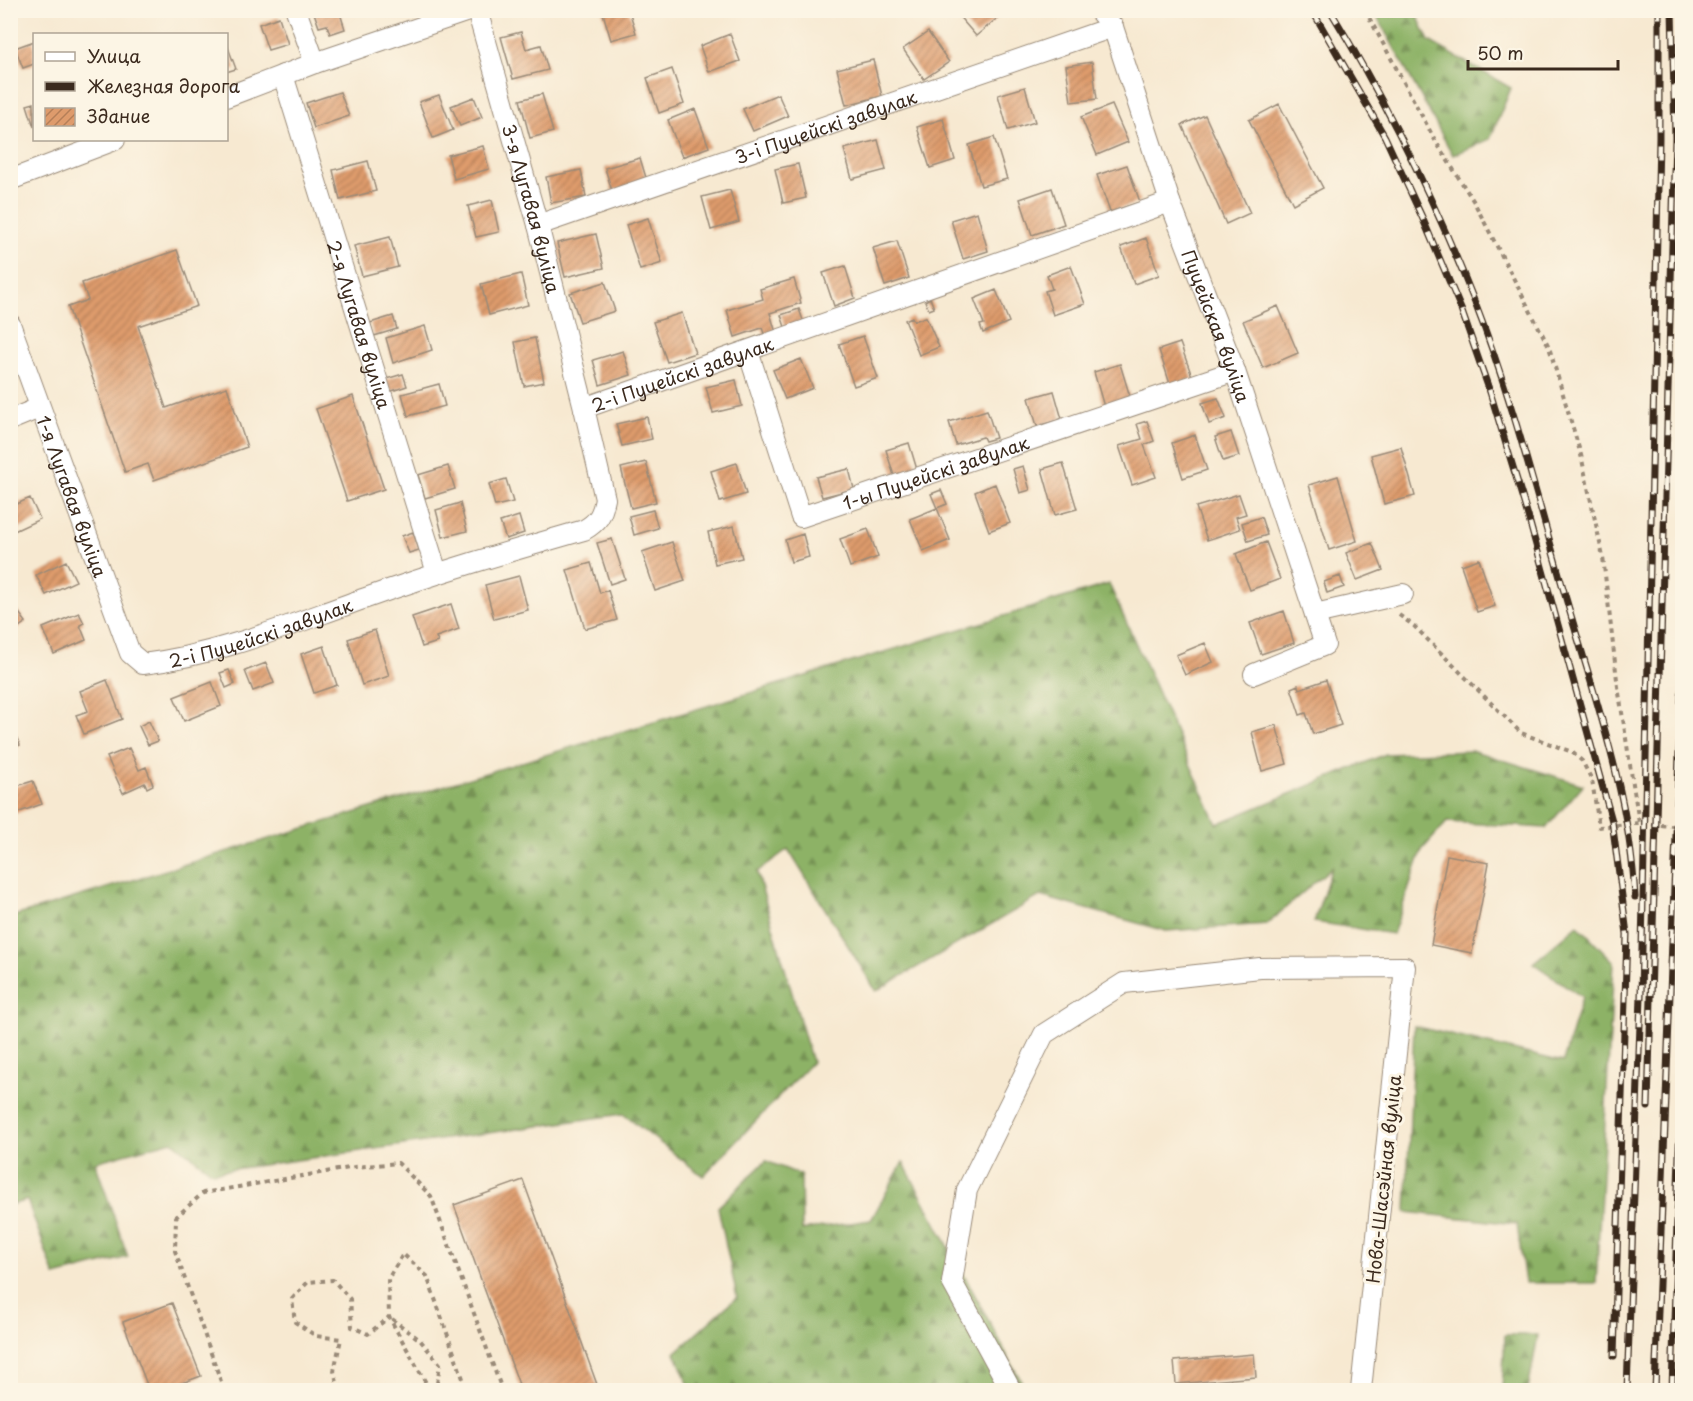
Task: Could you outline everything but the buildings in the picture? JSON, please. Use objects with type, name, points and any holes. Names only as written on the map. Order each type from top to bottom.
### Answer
[{"type":"street","points":[[296,10],[315,63]]},
{"type":"street","points":[[228,95],[471,10]]},
{"type":"street","name":"3-я Лугавая вуліца","points":[[477,10],[538,225],[584,408]]},
{"type":"street","name":"Пуцейская вуліца","points":[[1098,10],[1113,27],[1170,202],[1235,371],[1325,645],[1254,674]]},
{"type":"street","name":"3-і Пуцейскі завулак","points":[[538,225],[1113,27]]},
{"type":"street","name":"2-я Лугавая вуліца","points":[[283,75],[437,573]]},
{"type":"street","points":[[10,180],[112,141]]},
{"type":"street","name":"2-і Пуцейскі завулак","points":[[143,664],[173,660],[239,641],[437,573],[584,530],[596,523],[602,514],[605,499],[584,408],[1170,202]]},
{"type":"street","name":"1-я Лугавая вуліца","points":[[10,324],[130,653],[143,664]]},
{"type":"street","name":"1-ы Пуцейскі завулак","points":[[748,351],[801,517],[1235,371]]},
{"type":"street","points":[[10,420],[39,408]]},
{"type":"street","points":[[1315,614],[1403,594]]},
{"type":"street","name":"Нова-Шасэйная вуліца","points":[[1011,1390],[952,1282],[967,1190],[1044,1034],[1124,983],[1260,968],[1405,967],[1361,1390]]},
{"type":"path","points":[[1365,10],[1436,142],[1474,202],[1549,347],[1581,454],[1603,557],[1617,680],[1640,823]]},
{"type":"path","points":[[1376,600],[1414,626],[1521,733],[1572,752],[1582,761],[1592,780],[1599,827],[1640,823],[1683,827]]},
{"type":"path","points":[[224,1390],[175,1251],[176,1217],[203,1193],[354,1167],[398,1163],[431,1197],[502,1390]]},
{"type":"path","points":[[430,1390],[389,1317],[388,1279],[403,1254],[428,1276],[467,1390]]},
{"type":"path","points":[[339,1390],[334,1371],[341,1339],[316,1336],[295,1322],[292,1299],[308,1282],[333,1280],[350,1299],[352,1327],[368,1334],[389,1317]]},
{"type":"path","points":[[389,1317],[420,1340],[440,1364],[436,1390]]},
{"type":"green space","points":[[1374,11],[1415,11],[1429,41],[1511,88],[1490,139],[1453,155]]},
{"type":"green space","points":[[1109,584],[1217,824],[1386,754],[1474,751],[1583,785],[1546,828],[1447,822],[1422,850],[1393,934],[1314,922],[1332,867],[1267,924],[1166,931],[1040,896],[876,991],[788,849],[757,872],[812,1062],[703,1176],[623,1114],[212,1172],[172,1141],[95,1162],[128,1257],[55,1276],[27,1200],[11,1205],[11,917]]},
{"type":"green space","points":[[1578,925],[1614,962],[1596,1283],[1525,1283],[1517,1224],[1406,1212],[1414,1026],[1563,1062],[1582,997],[1533,963]]},
{"type":"green space","points":[[766,1161],[801,1175],[802,1230],[871,1220],[903,1162],[1026,1390],[691,1390],[675,1353],[737,1297],[718,1207]]},
{"type":"green space","points":[[1505,1335],[1538,1335],[1528,1390],[1502,1390]]},
{"type":"railway","points":[[1312,10],[1385,137],[1461,309],[1490,392],[1528,516],[1612,821],[1627,934],[1614,1356]]},
{"type":"railway","points":[[1330,10],[1371,81],[1427,190],[1460,265],[1489,340],[1524,451],[1610,748],[1626,822],[1635,897]]},
{"type":"railway","points":[[1627,1390],[1641,996],[1659,138],[1659,10]]},
{"type":"railway","points":[[1648,1107],[1675,138],[1672,10]]},
{"type":"railway","points":[[1655,1390],[1682,676]]},
{"type":"railway","points":[[1672,1390],[1682,1053]]}]
